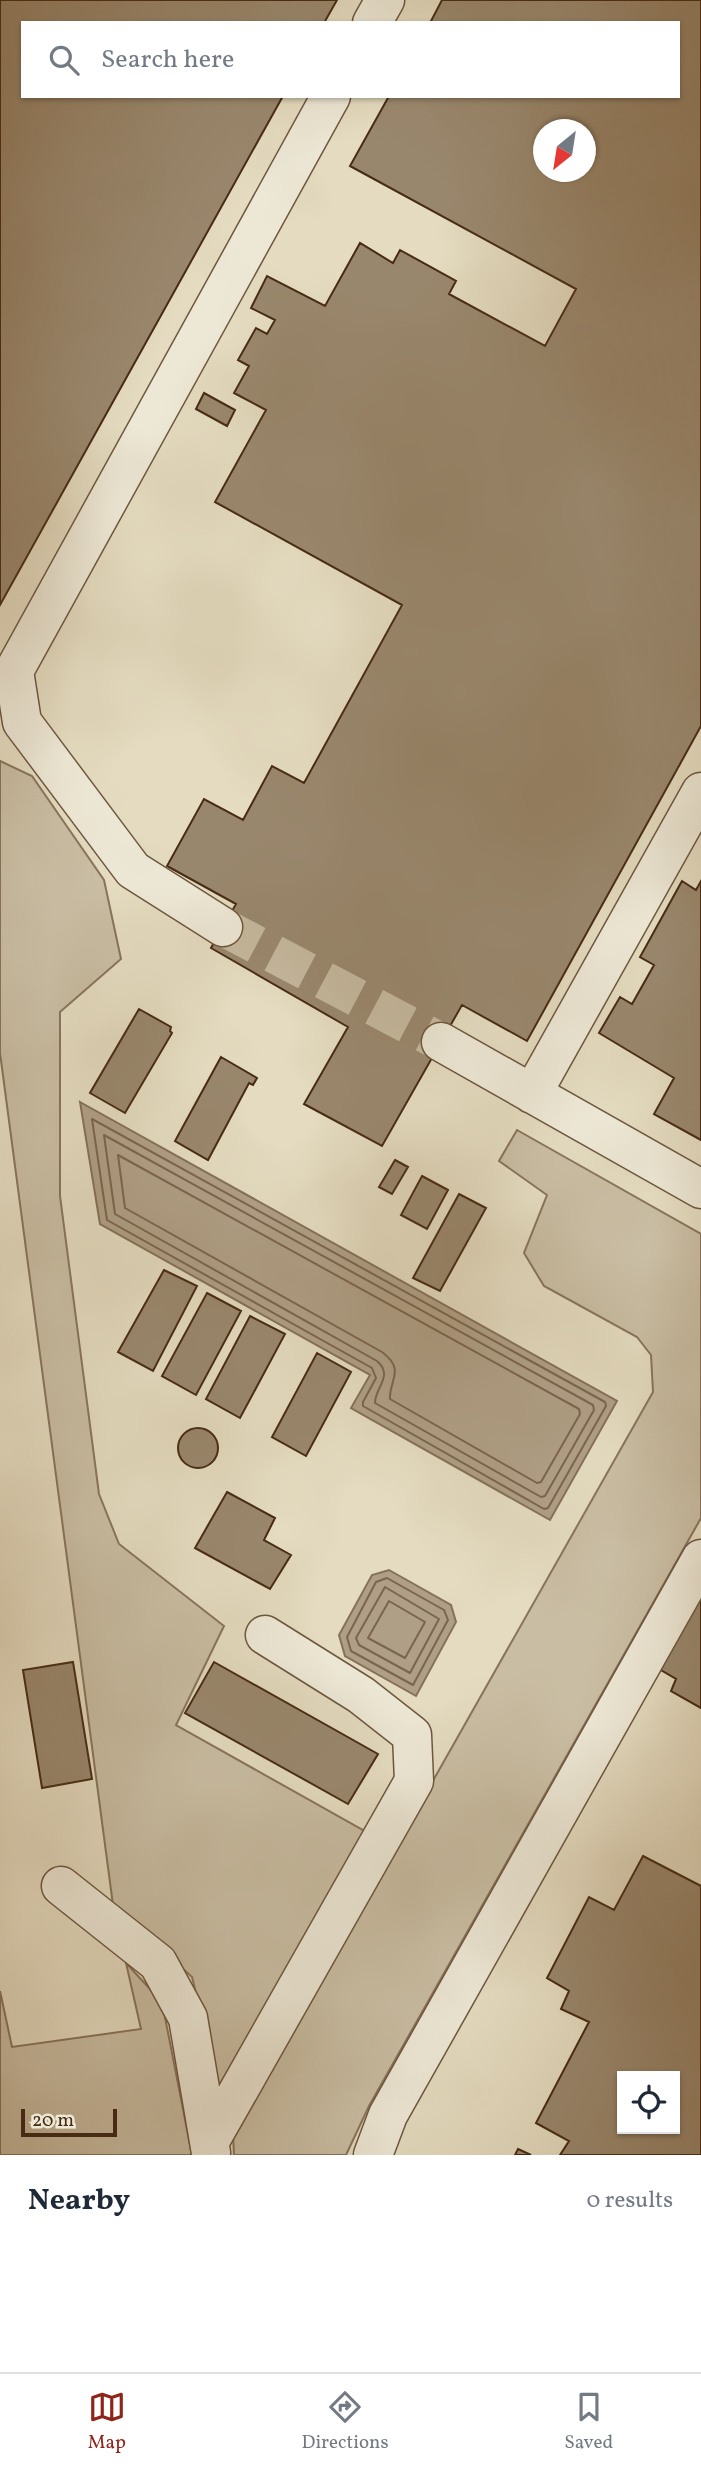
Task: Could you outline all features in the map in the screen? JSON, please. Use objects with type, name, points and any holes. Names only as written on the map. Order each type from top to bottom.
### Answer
[{"type":"lane","points":[[373,21],[385,0]]},
{"type":"lane","points":[[223,927],[133,870],[11,720],[14,671],[330,98]]},
{"type":"lane","points":[[532,1094],[701,792]]},
{"type":"lane","points":[[441,1042],[701,1189]]},
{"type":"lane","points":[[373,2155],[388,2115],[701,1559]]},
{"type":"lane","points":[[211,2148],[414,1781],[412,1735],[361,1695],[265,1635]]},
{"type":"lane","points":[[61,1886],[158,1964],[188,2018],[211,2148]]},
{"type":"shaded area","points":[[0,761],[32,776],[104,880],[121,959],[60,1012],[60,1196],[99,1494],[119,1544],[224,1626],[176,1725],[368,1833],[221,2093],[192,1977],[113,1905],[0,1053]]},
{"type":"shaded area","points":[[517,1130],[701,1234],[701,1518],[369,2106],[346,2155],[234,2155],[233,2134],[653,1392],[651,1355],[637,1337],[544,1286],[524,1253],[547,1195],[499,1161]]},
{"type":"shaded area","points":[[126,1963],[162,2002],[192,2155],[0,2155],[0,1991],[12,2047],[141,2029]]},
{"type":"water","points":[[80,1102],[617,1401],[550,1520],[351,1408],[370,1375],[100,1224]]},
{"type":"water","points":[[389,1570],[451,1605],[456,1622],[416,1696],[345,1656],[339,1635],[372,1575]]},
{"type":"building","points":[[0,0],[337,0],[325,21],[21,21],[21,98],[282,98],[0,605]]},
{"type":"building","points":[[442,0],[701,0],[701,726],[527,1041],[462,1005],[382,1146],[304,1104],[348,1027],[211,948],[236,904],[167,866],[204,799],[243,820],[272,766],[304,783],[402,605],[215,502],[266,410],[234,393],[249,366],[238,360],[256,328],[267,334],[275,320],[251,308],[267,276],[325,306],[360,243],[393,263],[400,250],[456,281],[449,294],[545,346],[576,289],[350,166],[388,98],[680,98],[680,21],[431,21]]},
{"type":"building","points":[[204,393],[235,410],[227,426],[196,409]]},
{"type":"building","points":[[682,881],[696,890],[701,881],[701,1140],[654,1114],[674,1078],[599,1033],[620,997],[632,1004],[654,965],[640,957]]},
{"type":"building","points":[[139,1009],[171,1027],[172,1033],[125,1113],[90,1093]]},
{"type":"building","points":[[221,1057],[257,1078],[253,1085],[249,1083],[208,1160],[175,1141]]},
{"type":"building","points":[[395,1160],[408,1167],[392,1194],[379,1187]]},
{"type":"building","points":[[422,1176],[448,1190],[427,1229],[401,1215]]},
{"type":"building","points":[[459,1194],[486,1208],[440,1291],[413,1278]]},
{"type":"building","points":[[164,1270],[197,1286],[153,1371],[118,1352]]},
{"type":"building","points":[[207,1293],[241,1311],[196,1395],[162,1376]]},
{"type":"building","points":[[250,1316],[285,1334],[240,1418],[206,1399]]},
{"type":"building","points":[[317,1353],[351,1372],[306,1456],[272,1437]]},
{"type":"building","points":[[198,1428],[206,1429],[212,1434],[217,1440],[217,1456],[212,1462],[206,1467],[198,1468],[190,1467],[184,1462],[179,1456],[178,1448],[179,1440],[184,1434],[190,1429]]},
{"type":"building","points":[[227,1492],[275,1518],[264,1540],[291,1555],[270,1589],[195,1548]]},
{"type":"building","points":[[701,1595],[701,1708],[671,1691],[676,1679],[659,1669]]},
{"type":"building","points":[[73,1662],[92,1779],[42,1788],[23,1670]]},
{"type":"building","points":[[214,1662],[378,1754],[348,1804],[185,1713]]},
{"type":"building","points":[[643,1856],[701,1886],[701,2155],[560,2155],[569,2141],[536,2123],[589,2022],[561,2009],[569,1991],[547,1978],[589,1897],[614,1910]]},
{"type":"building","points":[[518,2149],[531,2155],[515,2155]]},
{"type":"tunnel","points":[[223,927],[441,1042]]}]
